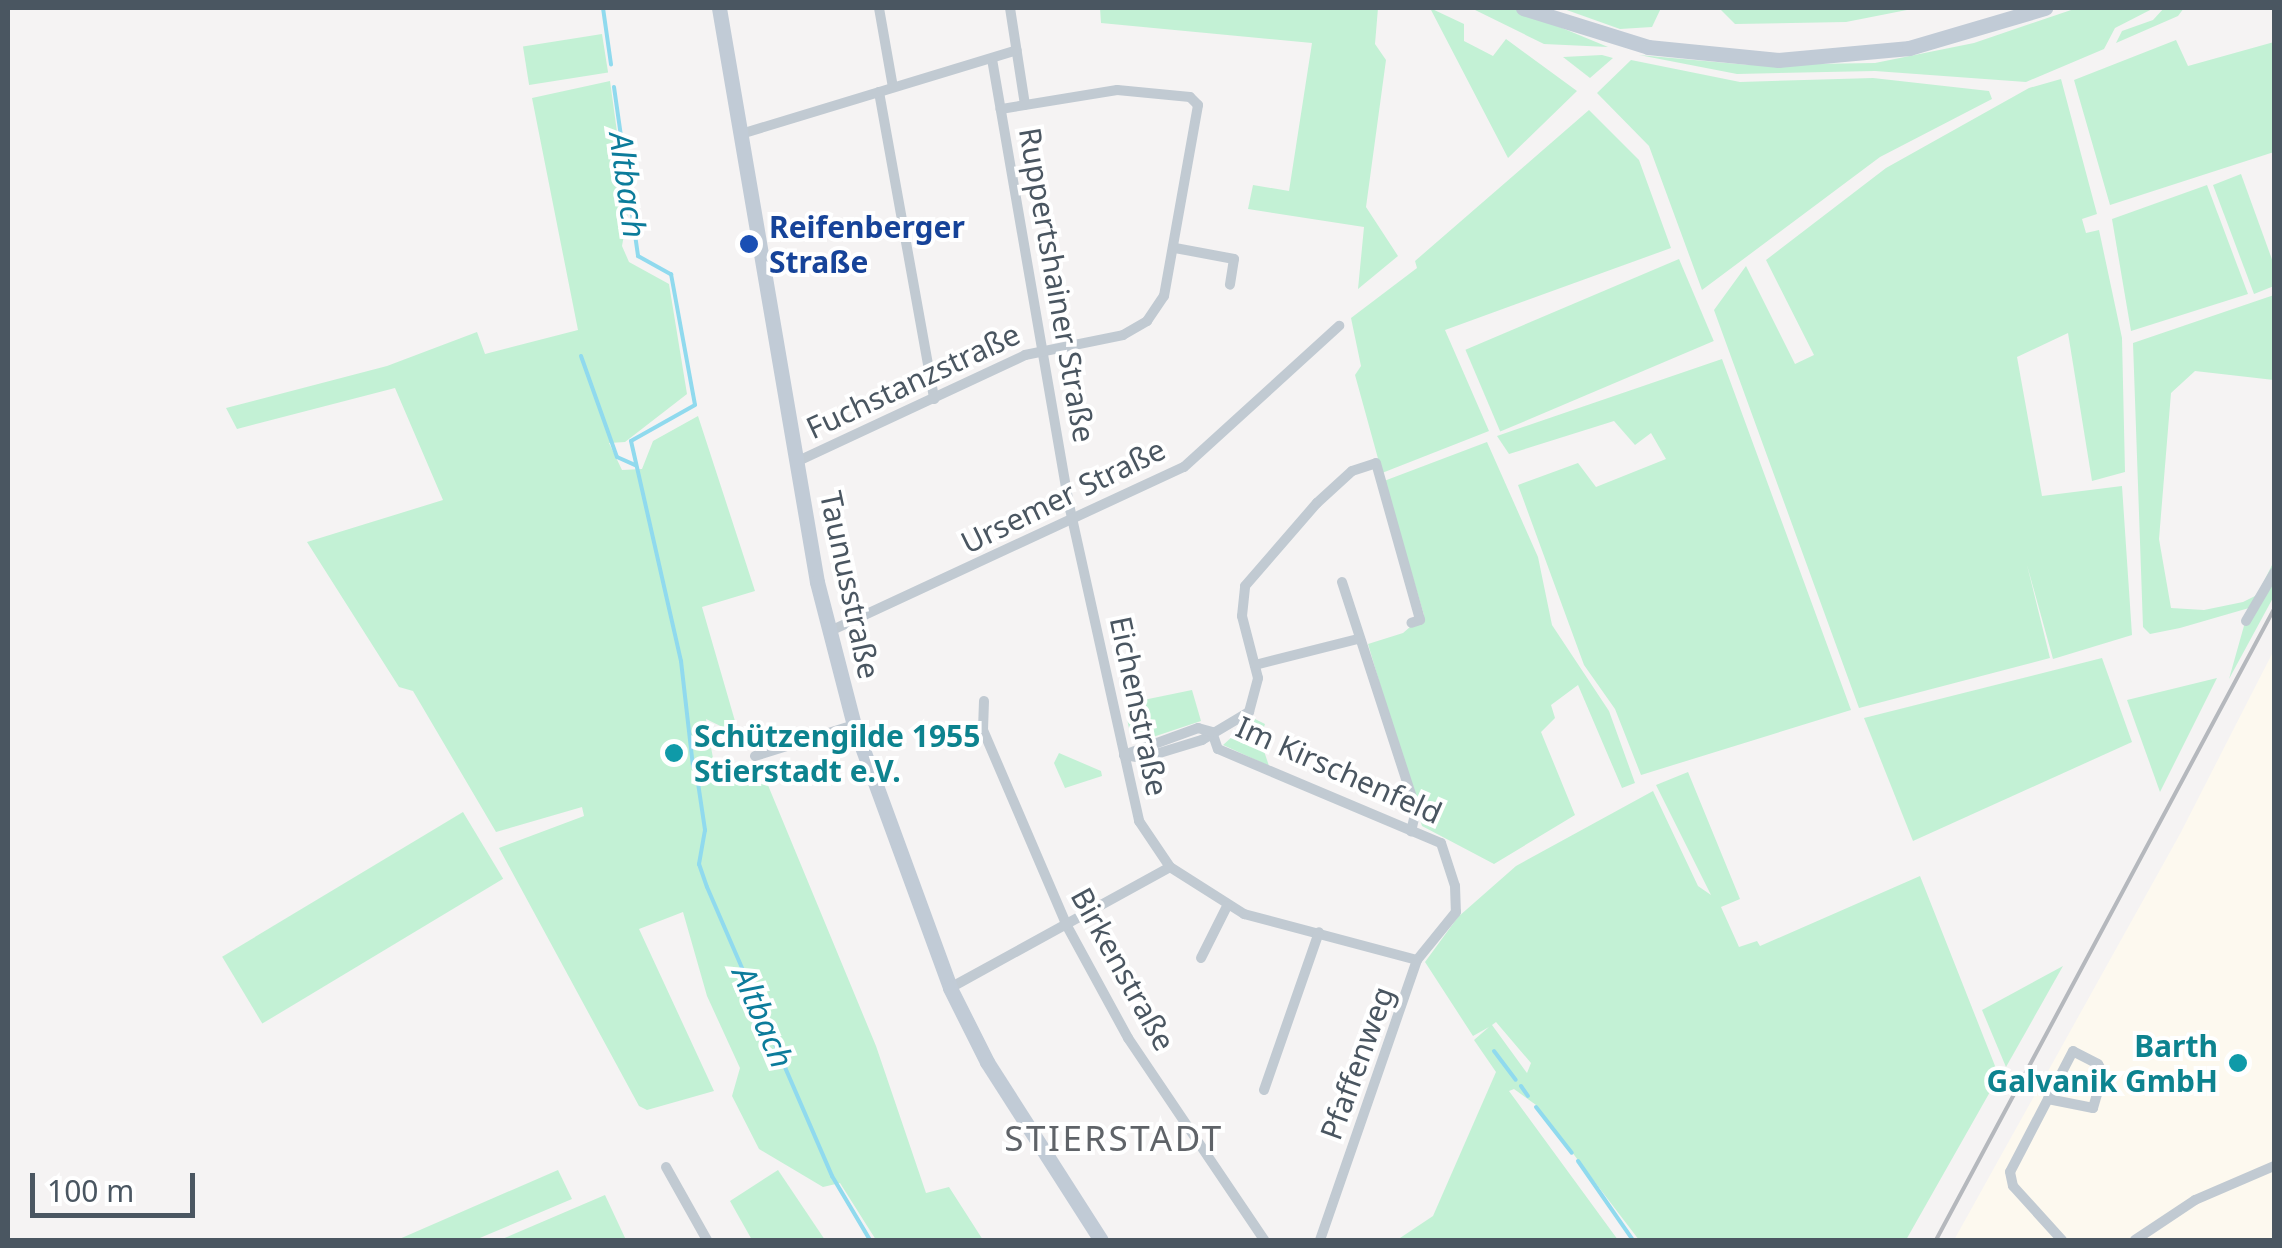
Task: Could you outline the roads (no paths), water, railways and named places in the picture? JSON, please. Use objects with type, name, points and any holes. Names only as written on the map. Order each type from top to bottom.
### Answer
[{"type":"street","name":"Taunusstraße","points":[[719,8],[827,632],[854,725],[950,988],[987,1062],[1101,1240]]},
{"type":"street","points":[[879,8],[892,87]]},
{"type":"street","name":"Ruppertshainer Straße","points":[[1010,8],[1026,104]]},
{"type":"street","points":[[1522,8],[1641,45],[1752,60],[1857,56],[1960,36],[2045,8]]},
{"type":"street","points":[[741,134],[1018,50]]},
{"type":"street","name":"Ruppertshainer Straße","points":[[992,59],[1073,519]]},
{"type":"street","name":"Fuchstanzstraße","points":[[796,462],[1042,349],[1136,329],[1164,296],[1198,105],[1190,97],[1117,90],[1001,109]]},
{"type":"street","points":[[879,92],[934,399]]},
{"type":"street","points":[[1174,248],[1234,259],[1230,285]]},
{"type":"street","name":"Ursemer Straße","points":[[827,632],[1193,461],[1339,326]]},
{"type":"street","points":[[1123,756],[1198,728],[1212,732],[1249,712],[1258,690],[1242,616],[1245,586],[1335,486],[1376,464],[1420,620],[1411,623]]},
{"type":"street","name":"Eichenstraße","points":[[1073,519],[1139,821],[1170,867],[1227,906],[1272,924],[1319,932],[1417,960]]},
{"type":"street","points":[[2246,620],[2274,573]]},
{"type":"street","points":[[1342,582],[1416,810],[1411,830]]},
{"type":"street","points":[[1255,665],[1358,638]]},
{"type":"street","name":"Birkenstraße","points":[[984,701],[983,730],[1067,926],[1128,1038],[1264,1240]]},
{"type":"street","points":[[755,756],[854,725]]},
{"type":"street","name":"Im Kirschenfeld","points":[[1212,732],[1218,749],[1411,830],[1446,850],[1456,912]]},
{"type":"street","points":[[950,988],[1170,867]]},
{"type":"street","points":[[1202,958],[1227,906]]},
{"type":"street","name":"Pfaffenweg","points":[[1320,1240],[1417,960],[1456,912]]},
{"type":"street","points":[[1264,1090],[1319,932]]},
{"type":"street","points":[[2048,1099],[2093,1108],[2103,1073],[2098,1064],[2073,1051],[2048,1099],[2010,1177],[2062,1240]]},
{"type":"street","points":[[2134,1240],[2195,1200],[2274,1166]]},
{"type":"street","points":[[666,1167],[707,1240]]},
{"type":"waterway","name":"Altbach","points":[[603,8],[611,64]]},
{"type":"waterway","name":"Altbach","points":[[614,87],[638,256],[671,274],[695,405],[631,441],[681,661],[693,766]]},
{"type":"waterway","name":"Altbach","points":[[581,356],[617,457],[635,465]]},
{"type":"waterway","name":"Altbach","points":[[698,783],[705,830],[699,864],[707,887],[832,1176],[870,1240]]},
{"type":"waterway","points":[[1494,1051],[1516,1080]]},
{"type":"waterway","points":[[1521,1086],[1528,1096]]},
{"type":"waterway","points":[[1536,1107],[1572,1153]]},
{"type":"waterway","points":[[1578,1161],[1633,1240]]},
{"type":"railway","points":[[1936,1240],[2274,609]]},
{"type":"place","name":"Reifenberger Straße","points":[[749,244]]},
{"type":"place","name":"Schützengilde 1955 Stierstadt e.V.","points":[[674,753]]},
{"type":"place","name":"Barth Galvanik GmbH","points":[[2238,1063]]},
{"type":"district","name":"STIERSTADT","points":[[1114,1138]]}]
